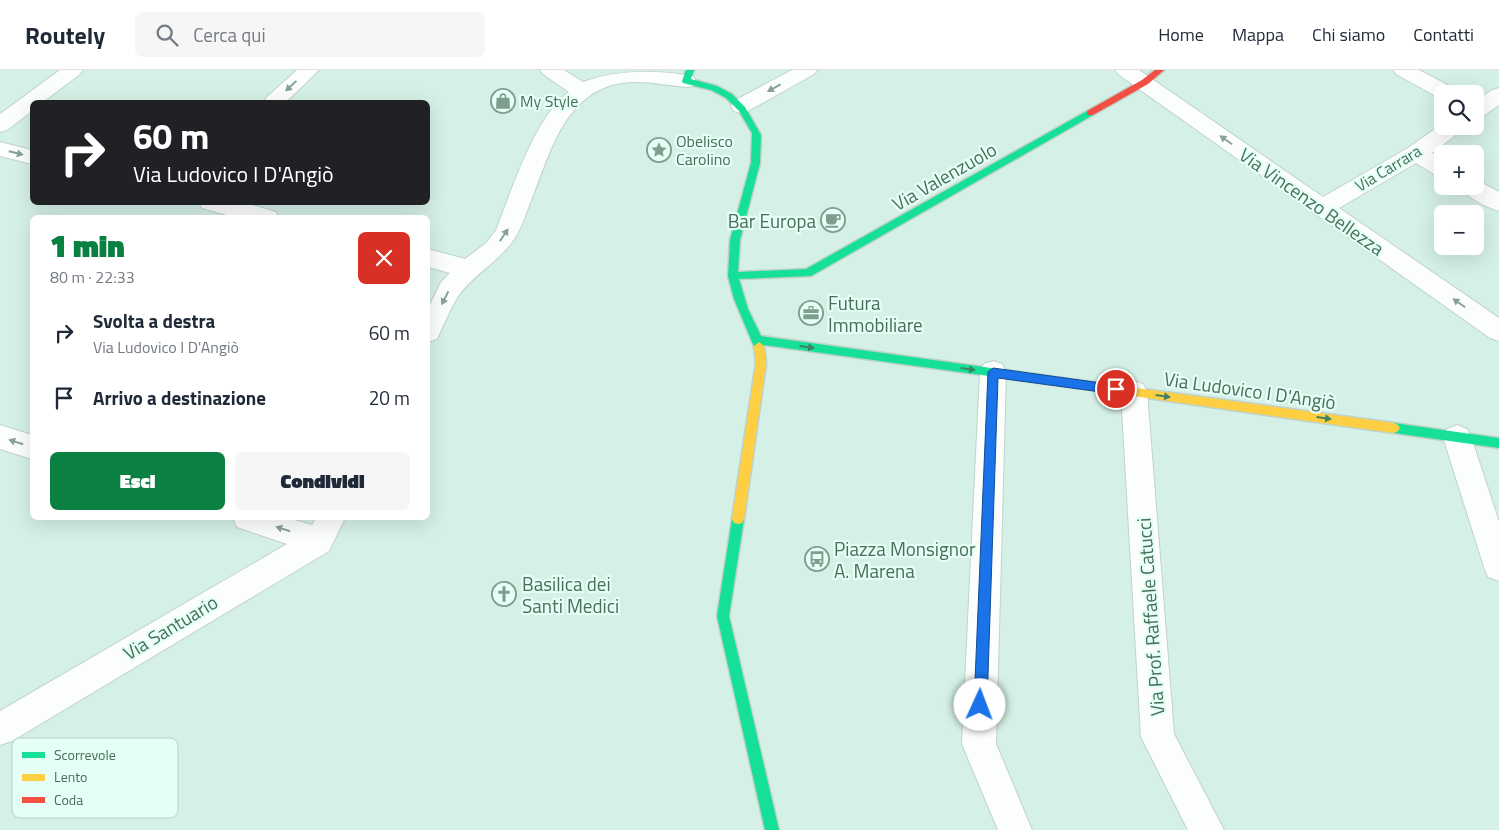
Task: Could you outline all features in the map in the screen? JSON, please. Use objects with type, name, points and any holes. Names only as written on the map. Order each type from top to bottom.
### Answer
[{"type":"street","points":[[33,100],[73,70]]},
{"type":"street","points":[[276,100],[309,70]]},
{"type":"street","points":[[550,70],[582,91]]},
{"type":"street","points":[[742,106],[807,70]]},
{"type":"street","name":"Via Vincenzo Bellezza","points":[[1125,70],[1152,76],[1321,208],[1499,331]]},
{"type":"street","points":[[1402,70],[1434,87]]},
{"type":"street","points":[[430,328],[450,289],[469,269],[494,248],[506,233],[555,116],[582,91],[613,78],[688,76],[714,87],[742,106],[757,133],[758,143],[732,252],[733,276],[739,302],[758,340],[761,363],[724,616],[772,830]]},
{"type":"street","name":"Via Valenzuolo","points":[[733,276],[808,274],[1152,76]]},
{"type":"street","points":[[1484,105],[1499,96]]},
{"type":"street","points":[[0,125],[30,102]]},
{"type":"street","points":[[1484,113],[1499,120]]},
{"type":"street","name":"Via Carrara","points":[[1321,208],[1416,153],[1441,135]]},
{"type":"street","points":[[0,149],[30,156]]},
{"type":"street","points":[[1416,153],[1434,164]]},
{"type":"street","points":[[1484,194],[1499,203]]},
{"type":"street","points":[[221,205],[257,215]]},
{"type":"street","points":[[430,259],[469,269]]},
{"type":"street","name":"Via Ludovico I D'Angiò","points":[[758,340],[1499,443]]},
{"type":"street","points":[[993,372],[979,744],[1015,830]]},
{"type":"street","name":"Via Prof. Raffaele Catucci","points":[[1134,392],[1158,737],[1208,830]]},
{"type":"street","points":[[0,437],[30,446]]},
{"type":"street","points":[[1457,437],[1499,567]]},
{"type":"street","points":[[261,520],[325,529]]},
{"type":"street","name":"Via Santuario","points":[[0,729],[225,595],[325,529]]},
{"type":"shaded area","points":[[0,70],[1499,70],[1499,830],[0,830]]},
{"type":"traffic: fast","points":[[690,70],[686,81],[714,88],[729,96],[742,109],[757,135],[755,163],[738,225],[733,266],[739,299],[759,346]]},
{"type":"traffic: fast","points":[[733,276],[808,273],[1090,113]]},
{"type":"traffic: fast","points":[[758,340],[1077,384]]},
{"type":"traffic: fast","points":[[1394,428],[1499,443]]},
{"type":"traffic: fast","points":[[738,519],[723,616],[772,830]]},
{"type":"traffic: slow","points":[[738,519],[761,363],[759,346]]},
{"type":"traffic: slow","points":[[1077,384],[1394,428]]},
{"type":"traffic: jam","points":[[1090,113],[1145,82],[1160,70]]},
{"type":"place","name":"My Style","points":[[503,101]]},
{"type":"place","name":"Obelisco Carolino","points":[[659,150]]},
{"type":"place","name":"Bar Europa","points":[[833,220]]},
{"type":"place","name":"Futura Immobiliare","points":[[811,313]]},
{"type":"place","name":"Piazza Monsignor A. Marena","points":[[817,559]]},
{"type":"place","name":"Basilica dei Santi Medici","points":[[504,594]]},
{"type":"route","points":[[980,705],[993,372],[1116,389]]}]
